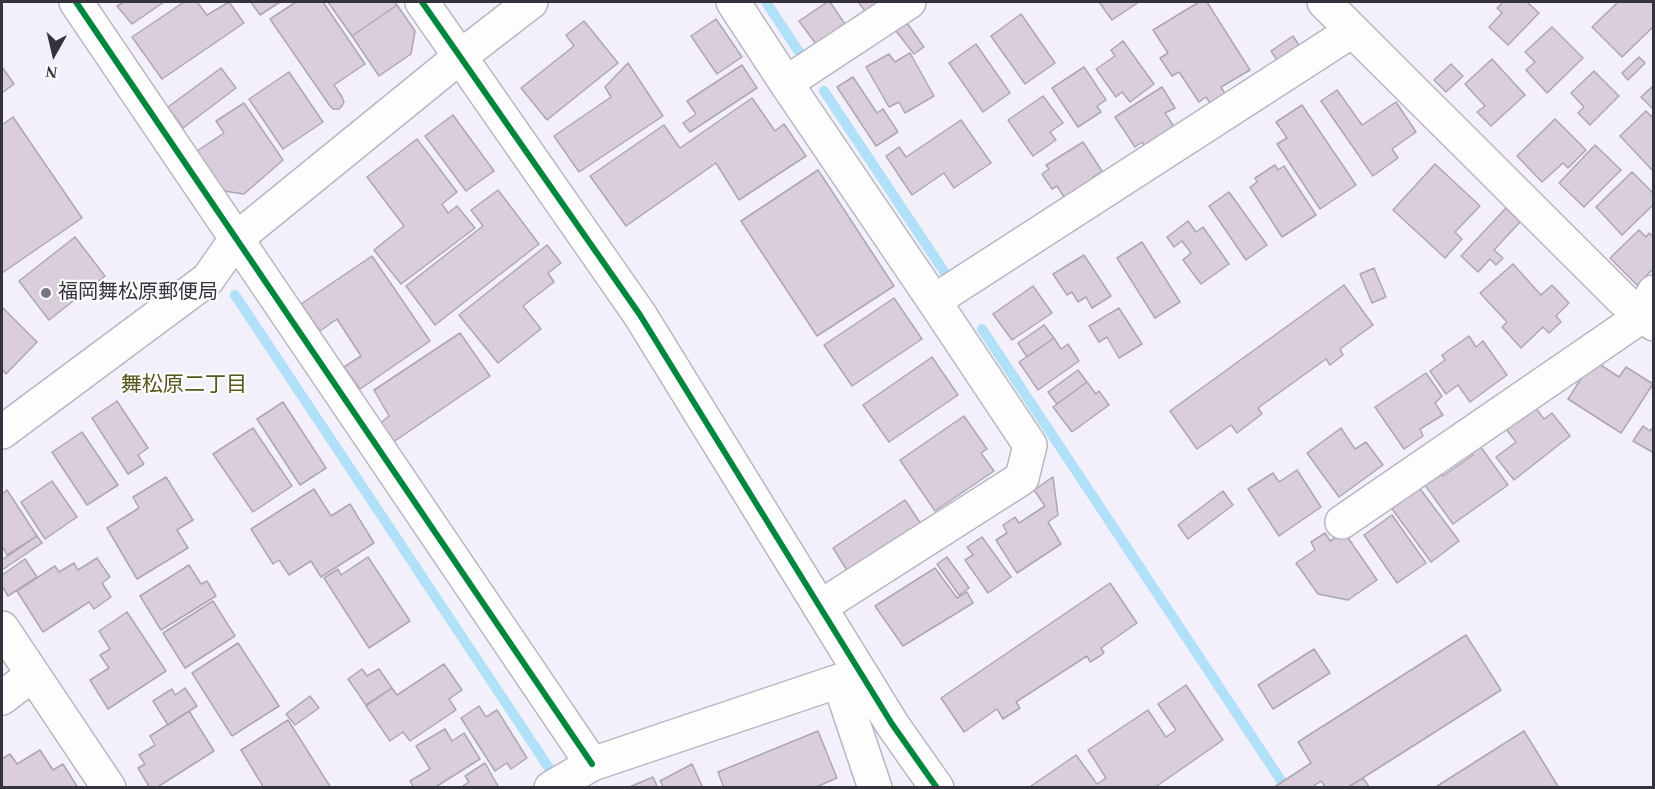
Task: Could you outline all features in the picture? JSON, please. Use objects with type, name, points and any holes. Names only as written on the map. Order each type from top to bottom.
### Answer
[{"type":"street","points":[[76,2],[592,764]]},
{"type":"street","points":[[423,2],[640,315],[820,607],[852,680],[875,788]]},
{"type":"street","points":[[2,432],[208,279],[236,239],[531,2]]},
{"type":"street","points":[[733,2],[1030,445],[1022,478],[820,607]]},
{"type":"street","points":[[786,82],[909,2]]},
{"type":"street","points":[[1324,2],[1623,300],[1650,311]]},
{"type":"street","points":[[934,301],[1352,31]]},
{"type":"street","points":[[1342,522],[1650,311]]},
{"type":"street","points":[[2,628],[109,788]]},
{"type":"street","points":[[2,698],[32,675]]},
{"type":"street","points":[[551,788],[592,764],[852,680]]},
{"type":"street","points":[[852,680],[892,724],[937,788]]},
{"type":"building","points":[[124,2],[164,2],[132,24],[117,6]]},
{"type":"building","points":[[184,2],[197,2],[207,15],[229,2],[244,23],[162,79],[132,37]]},
{"type":"building","points":[[251,2],[280,2],[260,15]]},
{"type":"building","points":[[296,2],[323,2],[365,64],[334,85],[344,102],[339,109],[333,109],[330,106],[270,19]]},
{"type":"building","points":[[328,2],[395,2],[397,5],[352,36]]},
{"type":"building","points":[[830,2],[845,24],[816,44],[799,21]]},
{"type":"building","points":[[858,2],[880,2],[866,12]]},
{"type":"building","points":[[1099,2],[1139,2],[1112,20]]},
{"type":"building","points":[[1199,2],[1207,2],[1250,70],[1221,87],[1227,97],[1212,106],[1206,97],[1199,102],[1179,72],[1172,76],[1160,58],[1168,53],[1153,30]]},
{"type":"building","points":[[1503,2],[1527,2],[1539,13],[1508,45],[1489,27],[1502,13],[1497,8]]},
{"type":"building","points":[[1618,2],[1654,2],[1654,26],[1622,57],[1592,27]]},
{"type":"building","points":[[397,5],[415,31],[411,54],[379,76],[352,36]]},
{"type":"building","points":[[1021,14],[1055,63],[1025,84],[991,36]]},
{"type":"building","points":[[716,19],[742,57],[717,74],[691,36]]},
{"type":"building","points":[[584,21],[618,63],[547,120],[521,88],[574,46],[566,35]]},
{"type":"building","points":[[907,23],[924,47],[914,54],[896,31]]},
{"type":"building","points":[[1552,27],[1583,58],[1547,93],[1526,70],[1535,62],[1525,52]]},
{"type":"building","points":[[1293,36],[1301,48],[1279,63],[1271,51]]},
{"type":"building","points":[[1123,41],[1154,84],[1130,102],[1122,92],[1116,97],[1096,69],[1115,56],[1111,50]]},
{"type":"building","points":[[976,44],[1010,93],[983,112],[949,63]]},
{"type":"building","points":[[910,53],[934,96],[905,113],[899,102],[889,107],[866,67],[889,54],[895,62]]},
{"type":"building","points":[[1639,57],[1645,63],[1628,80],[1622,73]]},
{"type":"building","points":[[1492,59],[1525,95],[1491,126],[1477,112],[1485,106],[1465,84]]},
{"type":"building","points":[[628,63],[663,116],[579,172],[554,136],[611,97],[605,87]]},
{"type":"building","points":[[1451,64],[1463,76],[1446,92],[1434,80]]},
{"type":"building","points":[[742,65],[757,88],[690,132],[683,123],[696,114],[687,101]]},
{"type":"building","points":[[2,67],[14,84],[2,93]]},
{"type":"building","points":[[1084,67],[1106,100],[1097,106],[1101,112],[1078,127],[1052,88]]},
{"type":"building","points":[[221,68],[236,88],[183,128],[168,107]]},
{"type":"building","points":[[1594,71],[1619,96],[1590,125],[1578,113],[1584,107],[1571,93]]},
{"type":"building","points":[[289,72],[323,122],[283,149],[249,99]]},
{"type":"building","points":[[853,77],[877,113],[883,109],[898,132],[876,146],[837,87]]},
{"type":"building","points":[[1654,85],[1654,110],[1641,97]]},
{"type":"building","points":[[1162,87],[1175,108],[1165,113],[1179,134],[1149,153],[1142,142],[1135,147],[1115,117]]},
{"type":"building","points":[[1337,90],[1362,125],[1396,102],[1416,132],[1392,149],[1398,158],[1373,176],[1321,101]]},
{"type":"building","points":[[1043,96],[1063,123],[1050,132],[1056,140],[1033,156],[1008,120]]},
{"type":"building","points":[[752,98],[775,131],[784,124],[806,156],[739,200],[716,163],[626,226],[590,176],[664,125],[680,148]]},
{"type":"building","points":[[244,103],[283,160],[244,194],[224,191],[197,151],[224,133],[216,121]]},
{"type":"building","points":[[1302,105],[1356,185],[1320,209],[1277,144],[1287,138],[1276,122]]},
{"type":"building","points":[[1646,111],[1654,119],[1654,172],[1620,136]]},
{"type":"building","points":[[453,115],[494,171],[466,191],[425,136]]},
{"type":"building","points":[[13,117],[82,218],[2,273],[2,125]]},
{"type":"building","points":[[1555,119],[1586,150],[1568,168],[1563,163],[1542,182],[1517,156]]},
{"type":"building","points":[[961,120],[991,163],[954,188],[944,173],[912,195],[886,156],[899,147],[906,157]]},
{"type":"building","points":[[417,139],[457,192],[442,204],[448,213],[457,206],[475,228],[401,284],[374,250],[404,226],[367,177]]},
{"type":"building","points":[[1083,142],[1102,171],[1093,177],[1098,186],[1069,205],[1057,186],[1052,189],[1042,174],[1049,169],[1046,165]]},
{"type":"building","points":[[1595,145],[1621,170],[1584,207],[1559,183]]},
{"type":"building","points":[[1435,164],[1480,206],[1455,232],[1462,239],[1445,258],[1393,210]]},
{"type":"building","points":[[1275,165],[1278,170],[1284,166],[1316,215],[1282,237],[1250,187],[1257,182],[1255,178]]},
{"type":"building","points":[[818,170],[894,286],[817,336],[741,221]]},
{"type":"building","points":[[1632,172],[1654,194],[1654,204],[1622,235],[1596,207]]},
{"type":"building","points":[[498,190],[539,244],[435,325],[406,286],[483,226],[471,210]]},
{"type":"building","points":[[1229,192],[1267,245],[1246,260],[1209,206]]},
{"type":"building","points":[[1506,208],[1520,222],[1494,250],[1503,258],[1496,265],[1490,259],[1478,272],[1461,256]]},
{"type":"building","points":[[1188,221],[1196,232],[1203,227],[1229,264],[1201,284],[1183,260],[1191,253],[1182,241],[1174,247],[1167,237]]},
{"type":"building","points":[[1639,230],[1646,237],[1649,233],[1654,237],[1654,268],[1637,285],[1610,258]]},
{"type":"building","points":[[75,237],[105,276],[49,320],[19,281]]},
{"type":"building","points":[[1142,242],[1180,302],[1155,318],[1117,258]]},
{"type":"building","points":[[547,245],[561,263],[548,273],[554,282],[523,306],[541,329],[498,363],[459,315]]},
{"type":"building","points":[[1084,255],[1111,296],[1092,308],[1086,297],[1078,302],[1072,292],[1067,295],[1053,274]]},
{"type":"building","points":[[372,256],[430,341],[360,389],[344,367],[361,356],[337,319],[320,331],[301,304]]},
{"type":"building","points":[[1513,264],[1541,295],[1552,285],[1569,303],[1556,316],[1561,322],[1549,333],[1543,327],[1521,348],[1502,327],[1507,322],[1480,293]]},
{"type":"building","points":[[1374,268],[1386,297],[1372,303],[1360,274]]},
{"type":"building","points":[[1344,285],[1373,325],[1340,349],[1343,355],[1330,365],[1326,359],[1258,408],[1262,414],[1237,433],[1231,425],[1197,449],[1170,411]]},
{"type":"building","points":[[1033,286],[1052,313],[1012,340],[993,314]]},
{"type":"building","points":[[894,298],[922,339],[852,386],[824,345]]},
{"type":"building","points":[[2,307],[37,342],[6,374],[2,369]]},
{"type":"building","points":[[1119,308],[1142,344],[1119,358],[1107,337],[1099,342],[1089,326]]},
{"type":"building","points":[[1044,325],[1054,338],[1027,357],[1018,343]]},
{"type":"building","points":[[460,333],[490,376],[389,445],[378,425],[389,416],[374,390]]},
{"type":"building","points":[[1469,336],[1476,347],[1483,341],[1507,375],[1470,402],[1458,385],[1446,394],[1430,371],[1445,360],[1442,355]]},
{"type":"building","points":[[1054,338],[1061,349],[1068,344],[1079,361],[1038,390],[1019,362]]},
{"type":"building","points":[[932,357],[958,395],[889,442],[863,405]]},
{"type":"building","points":[[1593,360],[1619,377],[1626,367],[1653,384],[1621,433],[1568,399]]},
{"type":"building","points":[[1078,370],[1087,382],[1057,404],[1048,392]]},
{"type":"building","points":[[1426,373],[1442,396],[1435,403],[1443,415],[1420,429],[1423,436],[1404,449],[1375,407]]},
{"type":"building","points":[[1087,382],[1096,394],[1099,391],[1109,405],[1072,432],[1053,407]]},
{"type":"building","points":[[117,401],[148,448],[138,455],[144,464],[128,474],[92,418]]},
{"type":"building","points":[[283,402],[326,468],[300,485],[257,419]]},
{"type":"building","points":[[1532,403],[1544,419],[1552,413],[1570,436],[1514,480],[1496,457],[1516,442],[1503,425]]},
{"type":"building","points":[[964,416],[987,449],[981,453],[994,471],[935,511],[900,460]]},
{"type":"building","points":[[1643,426],[1650,431],[1654,426],[1654,453],[1633,441]]},
{"type":"building","points":[[253,428],[292,486],[253,512],[213,454]]},
{"type":"building","points":[[1341,428],[1355,449],[1366,442],[1383,465],[1339,497],[1307,453]]},
{"type":"building","points":[[82,432],[118,485],[87,505],[52,452]]},
{"type":"building","points":[[1475,439],[1508,485],[1453,524],[1422,481],[1439,470],[1443,476],[1473,455],[1466,445]]},
{"type":"building","points":[[1297,470],[1321,507],[1279,536],[1248,489],[1273,473],[1279,482]]},
{"type":"building","points":[[166,477],[193,520],[177,530],[188,548],[137,579],[107,528],[139,508],[133,497]]},
{"type":"building","points":[[1053,477],[1058,515],[1048,522],[1061,544],[1017,573],[996,540],[1007,533],[1003,525],[1015,517],[1019,523],[1045,506],[1034,490]]},
{"type":"building","points":[[52,481],[77,517],[45,539],[21,502]]},
{"type":"building","points":[[1418,486],[1459,541],[1431,562],[1390,506]]},
{"type":"building","points":[[314,489],[331,516],[350,504],[374,543],[321,577],[311,561],[289,575],[279,560],[273,564],[251,529]]},
{"type":"building","points":[[7,490],[37,536],[7,555],[2,546],[2,494]]},
{"type":"building","points":[[1223,491],[1233,505],[1188,539],[1178,525]]},
{"type":"building","points":[[905,500],[923,527],[850,575],[833,548]]},
{"type":"building","points":[[1392,515],[1426,563],[1397,583],[1364,535]]},
{"type":"building","points":[[1344,532],[1377,580],[1348,600],[1318,594],[1296,563],[1315,550],[1311,542],[1325,533],[1330,541]]},
{"type":"building","points":[[37,536],[42,543],[2,570],[2,560]]},
{"type":"building","points":[[982,537],[1011,577],[988,593],[965,560],[973,555],[967,547]]},
{"type":"building","points":[[368,557],[410,621],[369,648],[324,578],[338,569],[341,575]]},
{"type":"building","points":[[947,557],[969,588],[959,595],[937,564]]},
{"type":"building","points":[[97,558],[110,577],[102,583],[111,597],[94,609],[89,602],[43,632],[17,591],[55,566],[59,572],[74,563],[78,570]]},
{"type":"building","points":[[25,559],[37,577],[8,596],[2,586],[2,575]]},
{"type":"building","points":[[189,565],[201,584],[207,581],[216,596],[161,630],[140,596]]},
{"type":"building","points":[[935,568],[957,598],[967,592],[973,603],[903,646],[875,606]]},
{"type":"building","points":[[1110,583],[1137,623],[1101,648],[1104,653],[1100,656],[1090,662],[1087,656],[1016,702],[1020,708],[1003,719],[997,709],[964,732],[941,698]]},
{"type":"building","points":[[213,601],[235,636],[185,668],[163,633]]},
{"type":"building","points":[[127,612],[166,671],[108,709],[90,680],[109,668],[100,655],[110,649],[99,631]]},
{"type":"building","points":[[1466,635],[1501,690],[1347,788],[1326,788],[1321,781],[1311,788],[1273,788],[1311,763],[1298,742]]},
{"type":"building","points":[[238,643],[279,706],[232,736],[192,673]]},
{"type":"building","points":[[1314,649],[1330,673],[1273,709],[1258,685]]},
{"type":"building","points":[[444,664],[462,690],[449,699],[456,710],[410,741],[403,732],[390,741],[366,706],[392,688],[397,695]]},
{"type":"building","points":[[362,669],[367,676],[379,669],[392,688],[366,705],[348,679]]},
{"type":"building","points":[[1186,685],[1223,740],[1154,788],[1028,788],[1076,755],[1097,784],[1106,778],[1088,750],[1148,710],[1166,737],[1176,730],[1158,704]]},
{"type":"building","points":[[185,688],[197,706],[168,725],[153,701],[172,689],[175,695]]},
{"type":"building","points":[[310,696],[319,708],[295,725],[286,714]]},
{"type":"building","points":[[479,706],[486,717],[497,710],[527,758],[511,769],[507,763],[495,771],[461,718]]},
{"type":"building","points":[[189,711],[214,751],[156,788],[150,788],[138,768],[145,764],[139,755],[155,745],[150,736]]},
{"type":"building","points":[[288,720],[331,788],[264,788],[241,750]]},
{"type":"building","points":[[445,729],[452,741],[464,733],[480,759],[434,788],[414,788],[410,781],[430,769],[416,746]]},
{"type":"building","points":[[818,731],[837,778],[814,788],[724,788],[718,772]]},
{"type":"building","points":[[1524,731],[1559,788],[1434,788]]},
{"type":"building","points":[[40,750],[53,770],[63,764],[78,788],[2,788],[2,759],[10,754],[17,764]]},
{"type":"building","points":[[485,763],[499,788],[460,788],[469,782],[465,776]]},
{"type":"building","points":[[692,764],[703,788],[664,788],[660,781]]},
{"type":"building","points":[[653,777],[658,788],[627,788]]},
{"type":"building","points":[[1363,778],[1370,788],[1348,787]]},
{"type":"waterway","points":[[766,2],[799,52]]},
{"type":"waterway","points":[[824,91],[945,273]]},
{"type":"waterway","points":[[235,295],[557,780]]},
{"type":"waterway","points":[[982,329],[1286,788]]},
{"type":"cycle path","points":[[76,2],[592,764]]},
{"type":"cycle path","points":[[422,2],[640,315],[892,724],[937,788]]},
{"type":"place","name":"福岡舞松原郵便局","points":[[46,293]]},
{"type":"district","name":"舞松原二丁目","points":[[184,385]]}]
